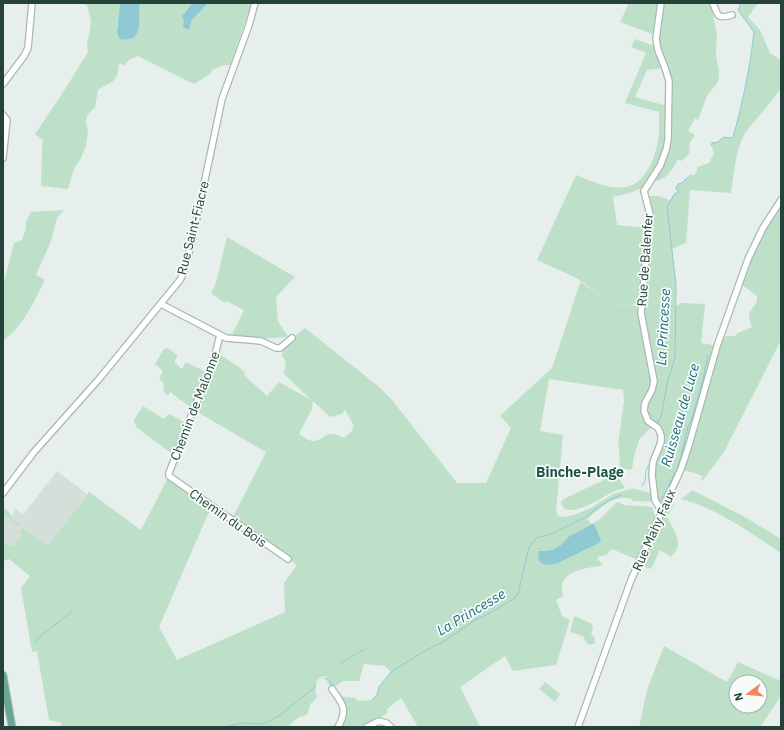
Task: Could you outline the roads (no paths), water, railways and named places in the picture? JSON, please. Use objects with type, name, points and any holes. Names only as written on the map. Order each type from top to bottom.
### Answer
[{"type":"main road","points":[[3,675],[12,727]]},
{"type":"street","points":[[3,84],[24,56],[28,48],[32,3]]},
{"type":"street","name":"Rue Saint-Fiacre","points":[[3,493],[34,452],[99,379],[177,284],[183,274],[192,241],[222,98],[249,25],[255,3]]},
{"type":"street","name":"Rue de Balenfer","points":[[661,3],[656,39],[658,50],[669,81],[668,140],[660,166],[644,191],[650,215],[641,309],[654,376],[654,386],[645,403],[644,411],[648,421],[660,431],[661,439],[654,462],[652,475],[656,503],[662,512]]},
{"type":"street","points":[[713,3],[719,17],[732,15]]},
{"type":"street","points":[[3,115],[7,120],[3,158]]},
{"type":"street","name":"Rue Mahy Faux","points":[[578,727],[631,580],[681,469],[717,346],[748,259],[763,228],[781,200]]},
{"type":"street","points":[[161,304],[226,338],[261,340],[276,348],[280,348],[292,338]]},
{"type":"street","name":"Chemin de Malonne","points":[[169,476],[175,456],[215,355],[220,336]]},
{"type":"street","name":"Chemin du Bois","points":[[169,476],[288,559]]},
{"type":"street","points":[[332,688],[344,711],[338,727]]},
{"type":"street","points":[[367,727],[379,721],[386,723],[391,727]]},
{"type":"water","points":[[120,3],[140,3],[139,26],[134,38],[122,40],[119,38],[117,32]]},
{"type":"water","points":[[192,3],[208,3],[192,20],[189,30],[183,27],[184,21],[182,16]]},
{"type":"water","points":[[594,524],[601,540],[599,543],[556,564],[547,565],[541,563],[538,558],[539,551],[552,550],[561,545],[568,537]]},
{"type":"waterway","name":"La Princesse","points":[[711,145],[724,137],[733,137],[746,85],[754,32],[738,10],[741,3]]},
{"type":"waterway","name":"La Princesse","points":[[656,424],[661,417],[668,380],[675,357],[676,285],[667,207],[675,193],[679,193],[676,188],[678,184],[682,183],[690,175]]},
{"type":"waterway","name":"Ruisseau de Luce","points":[[658,500],[662,499],[677,469],[703,379],[708,355]]},
{"type":"waterway","name":"La Princesse","points":[[642,486],[645,481],[646,470],[650,463]]},
{"type":"waterway","name":"La Princesse","points":[[372,700],[377,695],[379,687],[391,672],[446,640],[475,620],[515,598],[518,594],[529,547],[536,538],[551,534],[588,516],[594,510],[621,495]]},
{"type":"waterway","points":[[34,642],[73,610]]},
{"type":"waterway","points":[[341,663],[363,650]]},
{"type":"waterway","points":[[324,679],[329,680],[339,694]]},
{"type":"waterway","name":"La Princesse","points":[[226,727],[241,723],[263,724],[279,716],[316,686]]},
{"type":"district","name":"Binche-Plage","points":[[580,472]]}]
